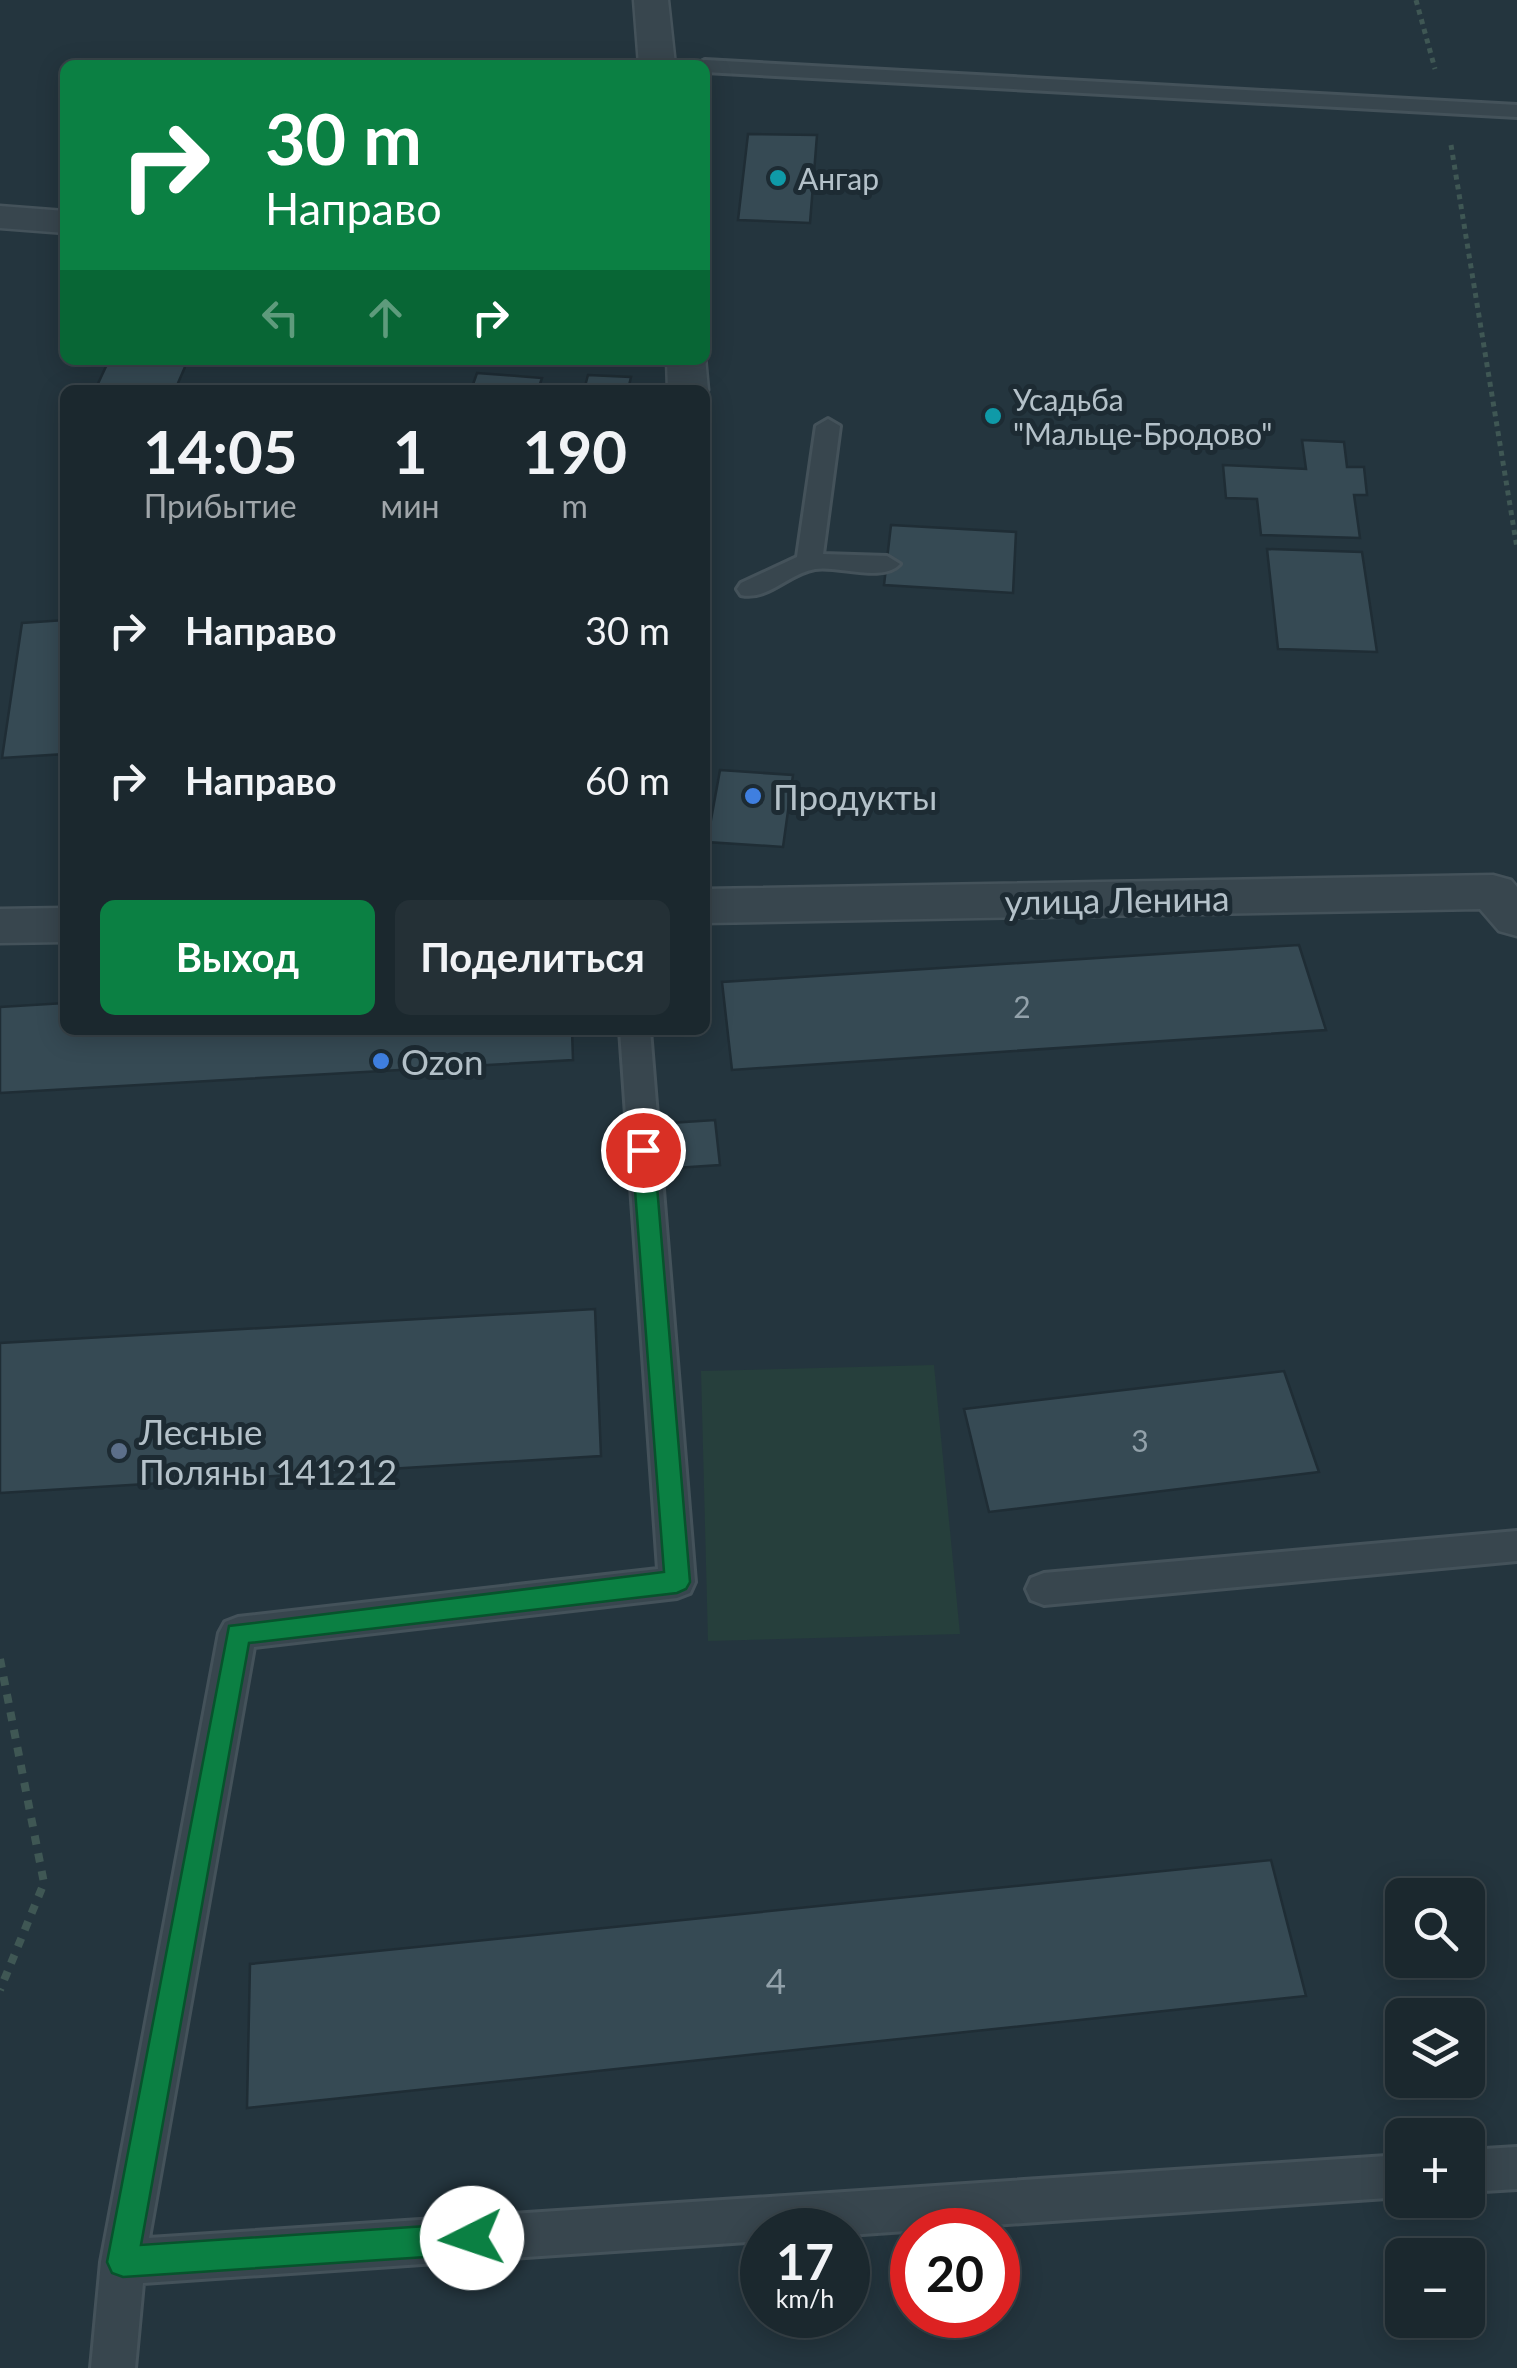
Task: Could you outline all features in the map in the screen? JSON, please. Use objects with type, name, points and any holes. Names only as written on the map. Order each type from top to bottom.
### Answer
[{"type":"street","points":[[652,0],[661,60]]},
{"type":"street","points":[[0,217],[60,222]]},
{"type":"street","name":"улица Ленина","points":[[710,906],[1509,900]]},
{"type":"street","points":[[0,926],[60,924]]},
{"type":"lane","points":[[710,66],[1517,111]]},
{"type":"lane","points":[[809,562],[828,426]]},
{"type":"lane","points":[[750,589],[809,562],[886,564]]},
{"type":"lane","points":[[113,2368],[123,2262],[238,1634],[677,1582],[634,1035]]},
{"type":"lane","points":[[1044,1590],[1517,1546]]},
{"type":"lane","points":[[1485,2171],[1517,2168]]},
{"type":"lane","points":[[123,2262],[1385,2177]]},
{"type":"path","points":[[1416,0],[1444,107],[1517,548]]},
{"type":"path","points":[[0,1659],[44,1883],[0,1990]]},
{"type":"green space","points":[[934,1365],[960,1634],[708,1641],[701,1371]]},
{"type":"building","name":"Ангар","points":[[748,134],[817,135],[810,223],[738,220]]},
{"type":"building","points":[[107,365],[186,365],[177,385],[97,385]]},
{"type":"building","points":[[477,373],[542,378],[540,385],[473,385]]},
{"type":"building","points":[[588,375],[631,377],[629,385],[585,385]]},
{"type":"building","points":[[1302,440],[1344,442],[1347,467],[1364,467],[1367,495],[1354,495],[1360,538],[1261,535],[1257,499],[1226,498],[1223,465],[1306,469]]},
{"type":"building","points":[[891,525],[1016,532],[1013,593],[884,585]]},
{"type":"building","points":[[1267,549],[1362,552],[1377,652],[1278,649]]},
{"type":"building","points":[[60,620],[60,754],[2,758],[22,623]]},
{"type":"building","name":"Продукты","points":[[720,770],[793,775],[783,847],[710,842]]},
{"type":"building","points":[[1299,945],[1326,1030],[732,1070],[722,982]]},
{"type":"building","points":[[60,1003],[60,1035],[572,1035],[573,1060],[0,1093],[0,1007]]},
{"type":"building","points":[[715,1120],[720,1165],[660,1169],[655,1124]]},
{"type":"building","points":[[595,1309],[601,1456],[0,1493],[0,1343]]},
{"type":"building","points":[[1284,1371],[1319,1472],[989,1512],[964,1409]]},
{"type":"building","points":[[1271,1860],[1306,1996],[247,2108],[250,1964]]},
{"type":"place","name":"Ангар","points":[[778,178]]},
{"type":"place","name":"Усадьба \"Мальце-Бродово\"","points":[[993,416]]},
{"type":"place","name":"Продукты","points":[[753,796]]},
{"type":"place","name":"Ozon","points":[[381,1061]]},
{"type":"place","name":"Лесные Поляны 141212","points":[[119,1451]]},
{"type":"route","points":[[472,2238],[123,2262],[238,1634],[677,1582],[643,1150]]}]
